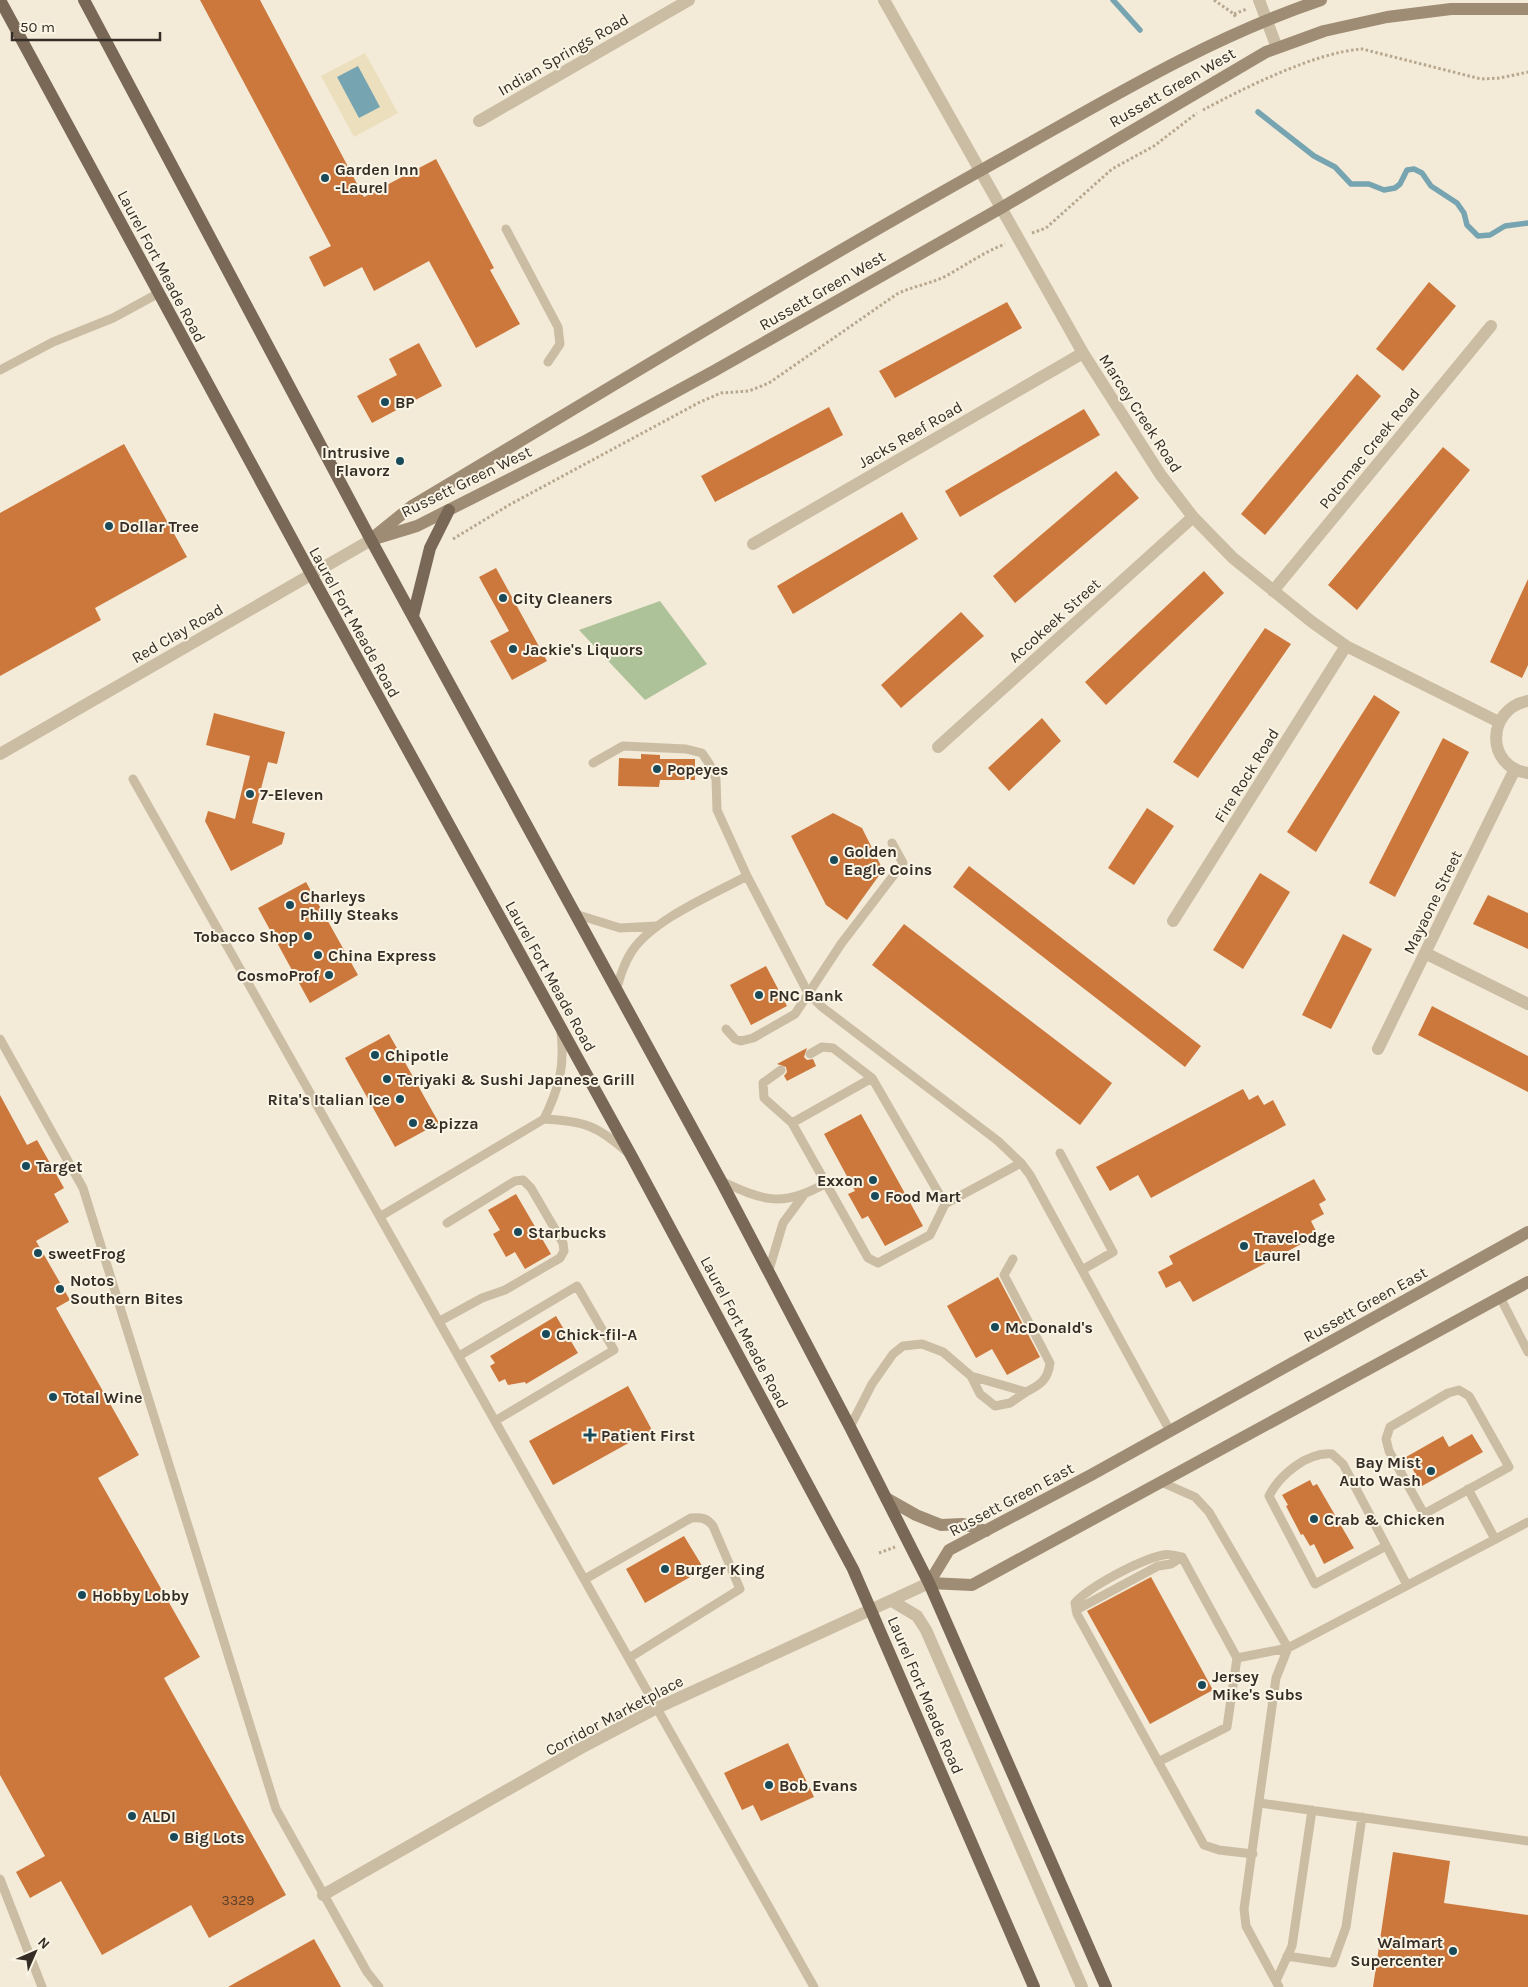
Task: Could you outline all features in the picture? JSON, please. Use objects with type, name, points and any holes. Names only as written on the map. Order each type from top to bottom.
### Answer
[{"type":"main road","name":"Laurel Fort Meade Road","points":[[0,0],[311,574],[632,1157],[853,1569],[1034,1987]]},
{"type":"main road","points":[[84,0],[371,540],[769,1270],[850,1427],[929,1583],[1106,1987]]},
{"type":"main road","points":[[413,616],[430,548],[449,510]]},
{"type":"street","name":"Indian Springs Road","points":[[479,121],[689,0]]},
{"type":"street","name":"Marcey Creek Road","points":[[884,0],[1083,353],[1160,474],[1192,517],[1233,558],[1312,622],[1346,646],[1499,722]]},
{"type":"street","points":[[1259,0],[1277,48]]},
{"type":"street","name":"Russett Green West","points":[[371,540],[412,506],[795,276],[1143,80],[1222,38],[1322,0]]},
{"type":"street","name":"Russett Green West","points":[[371,540],[417,526],[587,440],[1001,208],[1246,63],[1277,48],[1324,31],[1387,17],[1451,9],[1528,10]]},
{"type":"street","name":"Potomac Creek Road","points":[[1273,591],[1491,326]]},
{"type":"street","name":"Jacks Reef Road","points":[[753,544],[1083,353]]},
{"type":"street","name":"Accokeek Street","points":[[938,747],[1192,517]]},
{"type":"street","name":"Red Clay Road","points":[[0,754],[371,540]]},
{"type":"street","name":"Fire Rock Road","points":[[1173,921],[1346,646]]},
{"type":"street","points":[[1528,701],[1515,705],[1506,712],[1499,722],[1496,743],[1500,754],[1515,769],[1528,773]]},
{"type":"street","name":"Mayaone Street","points":[[1378,1049],[1515,769]]},
{"type":"street","points":[[1425,953],[1528,1004]]},
{"type":"street","name":"Russett Green East","points":[[929,1583],[949,1550],[1170,1431],[1528,1232]]},
{"type":"street","points":[[929,1583],[972,1584],[1528,1282]]},
{"type":"street","points":[[886,1498],[916,1515],[941,1525],[963,1524],[986,1531]]},
{"type":"street","name":"Corridor Marketplace","points":[[323,1895],[581,1748],[657,1708],[929,1583]]},
{"type":"street","points":[[892,1600],[917,1616],[926,1630],[1082,1987]]},
{"type":"lane","points":[[506,229],[558,327],[560,344],[548,362]]},
{"type":"lane","points":[[0,370],[53,342],[113,318],[159,293]]},
{"type":"lane","points":[[593,763],[623,746],[686,749],[702,754],[710,765],[716,779],[717,810],[747,876],[808,993],[822,1007],[998,1141],[1021,1163],[1030,1175],[1170,1431]]},
{"type":"lane","points":[[133,779],[814,1987]]},
{"type":"lane","points":[[726,1029],[735,1039],[741,1041],[752,1038],[795,1014],[841,944],[903,864],[892,843]]},
{"type":"lane","points":[[616,991],[623,969],[632,952],[656,926],[747,876]]},
{"type":"lane","points":[[575,914],[620,928],[656,926]]},
{"type":"lane","points":[[381,1216],[544,1118],[556,1096],[564,1059],[560,1028]]},
{"type":"lane","points":[[0,1039],[83,1188],[276,1809],[367,1972],[379,1987]]},
{"type":"lane","points":[[810,1054],[822,1047],[833,1048],[872,1078],[945,1204]]},
{"type":"lane","points":[[780,1070],[763,1083],[764,1098],[792,1123],[868,1258],[874,1262],[882,1262],[930,1235],[945,1204],[1021,1163]]},
{"type":"lane","points":[[792,1123],[872,1078]]},
{"type":"lane","points":[[544,1118],[570,1120],[604,1132],[632,1157]]},
{"type":"lane","points":[[1060,1154],[1113,1252],[1082,1270]]},
{"type":"lane","points":[[440,1321],[482,1298],[505,1290],[560,1258],[564,1251],[563,1243],[531,1188],[524,1180],[516,1181],[447,1223]]},
{"type":"lane","points":[[721,1181],[752,1195],[778,1199],[803,1196],[826,1183]]},
{"type":"lane","points":[[769,1270],[783,1223],[803,1196]]},
{"type":"lane","points":[[850,1427],[872,1384],[893,1354],[903,1346],[922,1344],[943,1352],[971,1376],[980,1394],[995,1406],[1010,1403],[1042,1383],[1048,1376],[1050,1363],[1004,1275],[1012,1259]]},
{"type":"lane","points":[[459,1356],[576,1286],[614,1350],[496,1420]]},
{"type":"lane","points":[[1500,1298],[1528,1352]]},
{"type":"lane","points":[[971,1376],[1026,1392]]},
{"type":"lane","points":[[1459,1390],[1469,1396],[1509,1467],[1468,1489],[1424,1514],[1389,1451],[1386,1439],[1390,1427],[1448,1392],[1459,1390]]},
{"type":"lane","points":[[1386,1546],[1315,1584],[1269,1496],[1283,1475],[1321,1453],[1332,1454],[1343,1464],[1407,1585]]},
{"type":"lane","points":[[1161,1482],[1195,1497],[1210,1512],[1288,1648]]},
{"type":"lane","points":[[1468,1489],[1494,1539]]},
{"type":"lane","points":[[585,1579],[692,1518],[701,1517],[709,1520],[713,1526],[740,1589],[629,1658]]},
{"type":"lane","points":[[1237,1658],[1288,1648],[1528,1522]]},
{"type":"lane","points":[[1158,1762],[1227,1727],[1237,1658],[1182,1557],[1166,1554],[1142,1562],[1082,1595],[1075,1603],[1076,1610],[1158,1762],[1204,1845],[1219,1850],[1253,1854]]},
{"type":"lane","points":[[1277,1984],[1246,1926],[1244,1909],[1276,1678],[1288,1648]]},
{"type":"lane","points":[[1260,1803],[1528,1842]]},
{"type":"lane","points":[[1277,1984],[1292,1946],[1312,1810]]},
{"type":"lane","points":[[1287,1956],[1333,1963],[1346,1927],[1362,1818]]},
{"type":"lane","points":[[0,1879],[42,1987]]},
{"type":"path","points":[[446,544],[509,505],[700,402],[722,393],[749,391],[769,383],[897,294],[909,288],[945,277],[986,252],[1046,228],[1112,169],[1154,146],[1198,112],[1256,84],[1344,50],[1362,49],[1481,78],[1500,78],[1528,72]]},
{"type":"path","points":[[879,1552],[895,1547]]},
{"type":"green space","points":[[660,601],[707,664],[645,700],[579,630]]},
{"type":"shaded area","points":[[365,53],[398,113],[354,137],[321,76]]},
{"type":"water","points":[[358,66],[380,107],[359,118],[337,77]]},
{"type":"building","name":"Garden Inn -Laurel","points":[[200,0],[260,0],[364,197],[436,159],[494,268],[490,270],[520,324],[476,348],[429,261],[374,291],[362,267],[324,287],[309,257],[331,246]]},
{"type":"building","points":[[1429,282],[1456,306],[1403,371],[1376,349]]},
{"type":"building","points":[[1007,302],[1022,328],[895,398],[879,371]]},
{"type":"building","points":[[419,343],[442,386],[372,423],[357,396],[397,375],[389,359]]},
{"type":"building","points":[[1357,374],[1381,396],[1265,535],[1241,514]]},
{"type":"building","points":[[829,407],[843,435],[715,502],[701,476]]},
{"type":"building","points":[[1084,409],[1100,435],[960,517],[945,491]]},
{"type":"building","points":[[124,444],[187,557],[95,608],[101,620],[0,676],[0,513]]},
{"type":"building","points":[[1443,447],[1470,470],[1357,610],[1328,585]]},
{"type":"building","points":[[1116,471],[1139,498],[1015,603],[993,576]]},
{"type":"building","points":[[902,512],[918,539],[793,614],[777,586]]},
{"type":"building","points":[[496,568],[547,661],[512,680],[490,641],[509,631],[479,577]]},
{"type":"building","points":[[1204,571],[1224,593],[1106,705],[1085,682]]},
{"type":"building","points":[[1528,579],[1528,665],[1522,678],[1490,662]]},
{"type":"building","points":[[961,612],[984,636],[901,708],[881,685]]},
{"type":"building","points":[[1265,628],[1291,644],[1198,778],[1173,762]]},
{"type":"building","points":[[1374,695],[1400,712],[1316,852],[1287,832]]},
{"type":"building","points":[[214,713],[285,732],[277,764],[268,762],[252,823],[285,833],[282,844],[231,871],[205,821],[208,811],[235,819],[250,756],[206,745]]},
{"type":"building","points":[[1042,718],[1061,741],[1009,791],[988,768]]},
{"type":"building","points":[[1443,738],[1469,752],[1395,897],[1369,883]]},
{"type":"building","name":"Popeyes","points":[[641,754],[660,755],[660,759],[695,759],[695,780],[660,780],[659,787],[618,786],[619,758],[641,759]]},
{"type":"building","points":[[1147,808],[1174,826],[1134,885],[1108,868]]},
{"type":"building","points":[[833,813],[862,828],[883,870],[847,920],[826,905],[791,836]]},
{"type":"building","points":[[969,866],[1201,1046],[1185,1067],[953,887]]},
{"type":"building","points":[[1260,873],[1290,892],[1243,969],[1213,950]]},
{"type":"building","points":[[306,882],[358,975],[310,1003],[258,908]]},
{"type":"building","points":[[1488,895],[1528,913],[1528,949],[1473,924]]},
{"type":"building","points":[[904,924],[1112,1083],[1080,1125],[872,965]]},
{"type":"building","points":[[1343,934],[1372,949],[1331,1029],[1302,1015]]},
{"type":"building","name":"PNC Bank","points":[[766,966],[787,1006],[751,1025],[730,985]]},
{"type":"building","points":[[1432,1006],[1528,1056],[1528,1092],[1418,1035]]},
{"type":"building","points":[[389,1034],[439,1123],[395,1147],[345,1058]]},
{"type":"building","points":[[807,1048],[804,1057],[807,1060],[813,1059],[816,1066],[787,1081],[784,1076],[787,1072],[786,1067],[777,1064]]},
{"type":"building","points":[[1243,1089],[1249,1100],[1258,1095],[1264,1105],[1273,1100],[1286,1125],[1151,1198],[1138,1175],[1110,1191],[1096,1167]]},
{"type":"building","points":[[0,1095],[27,1145],[37,1140],[64,1188],[54,1194],[69,1222],[36,1241],[70,1300],[56,1308],[139,1455],[98,1478],[200,1657],[164,1678],[286,1895],[209,1938],[191,1905],[102,1955],[61,1881],[30,1898],[16,1872],[45,1856],[0,1775]]},
{"type":"building","name":"Exxon","points":[[861,1114],[923,1226],[885,1246],[868,1216],[862,1219],[848,1194],[855,1191],[824,1134]]},
{"type":"building","name":"Travelodge Laurel","points":[[1314,1179],[1326,1200],[1319,1204],[1324,1214],[1311,1221],[1318,1235],[1193,1302],[1180,1281],[1166,1288],[1158,1272],[1173,1264],[1169,1256]]},
{"type":"building","name":"Starbucks","points":[[516,1194],[551,1254],[525,1269],[515,1252],[506,1257],[493,1234],[500,1230],[488,1210]]},
{"type":"building","name":"McDonald's","points":[[998,1277],[1040,1357],[1007,1375],[992,1349],[976,1358],[947,1306]]},
{"type":"building","name":"Chick-fil-A","points":[[556,1316],[578,1353],[526,1384],[525,1382],[508,1385],[505,1379],[499,1382],[490,1366],[495,1363],[490,1356]]},
{"type":"building","name":"Patient First","points":[[628,1386],[652,1430],[553,1485],[529,1441]]},
{"type":"building","name":"Bay Mist Auto Wash","points":[[1472,1434],[1483,1452],[1422,1486],[1406,1457],[1443,1436],[1449,1447]]},
{"type":"building","name":"Crab & Chicken","points":[[1310,1480],[1313,1486],[1317,1484],[1354,1548],[1324,1564],[1314,1544],[1310,1546],[1303,1534],[1301,1535],[1282,1495]]},
{"type":"building","name":"Burger King","points":[[684,1536],[704,1569],[645,1603],[626,1569]]},
{"type":"building","points":[[1151,1577],[1213,1690],[1150,1724],[1087,1611]]},
{"type":"building","name":"Bob Evans","points":[[788,1743],[814,1797],[761,1821],[753,1805],[742,1810],[724,1773]]},
{"type":"building","name":"Walmart Supercenter","points":[[1393,1852],[1450,1861],[1444,1903],[1528,1915],[1528,1987],[1373,1987]]},
{"type":"building","points":[[314,1939],[341,1987],[228,1987]]},
{"type":"waterway","points":[[1113,0],[1140,30]]},
{"type":"waterway","points":[[1258,112],[1314,156],[1335,167],[1351,184],[1369,184],[1384,190],[1395,188],[1400,184],[1407,170],[1414,169],[1422,173],[1431,186],[1457,203],[1464,213],[1467,225],[1478,236],[1490,235],[1505,226],[1528,223]]},
{"type":"place","name":"Garden Inn -Laurel","points":[[325,178]]},
{"type":"place","name":"BP","points":[[385,402]]},
{"type":"place","name":"Intrusive Flavorz","points":[[400,461]]},
{"type":"place","name":"Dollar Tree","points":[[109,526]]},
{"type":"place","name":"City Cleaners","points":[[503,598]]},
{"type":"place","name":"Jackie's Liquors","points":[[513,649]]},
{"type":"place","name":"Popeyes","points":[[657,769]]},
{"type":"place","name":"7-Eleven","points":[[250,794]]},
{"type":"place","name":"Golden Eagle Coins","points":[[834,860]]},
{"type":"place","name":"Charleys Philly Steaks","points":[[290,905]]},
{"type":"place","name":"Tobacco Shop","points":[[308,936]]},
{"type":"place","name":"China Express","points":[[318,955]]},
{"type":"place","name":"CosmoProf","points":[[329,975]]},
{"type":"place","name":"PNC Bank","points":[[759,995]]},
{"type":"place","name":"Chipotle","points":[[375,1055]]},
{"type":"place","name":"Teriyaki & Sushi Japanese Grill","points":[[387,1079]]},
{"type":"place","name":"Rita's Italian Ice","points":[[400,1099]]},
{"type":"place","name":"&pizza","points":[[413,1123]]},
{"type":"place","name":"Target","points":[[26,1166]]},
{"type":"place","name":"Exxon","points":[[873,1180]]},
{"type":"place","name":"Food Mart","points":[[875,1196]]},
{"type":"place","name":"Starbucks","points":[[518,1232]]},
{"type":"place","name":"Travelodge Laurel","points":[[1244,1246]]},
{"type":"place","name":"sweetFrog","points":[[38,1253]]},
{"type":"place","name":"Notos Southern Bites","points":[[60,1289]]},
{"type":"place","name":"McDonald's","points":[[995,1327]]},
{"type":"place","name":"Chick-fil-A","points":[[546,1334]]},
{"type":"place","name":"Total Wine","points":[[53,1397]]},
{"type":"place","name":"Patient First","points":[[590,1435]]},
{"type":"place","name":"Bay Mist Auto Wash","points":[[1431,1471]]},
{"type":"place","name":"Crab & Chicken","points":[[1314,1519]]},
{"type":"place","name":"Burger King","points":[[665,1569]]},
{"type":"place","name":"Hobby Lobby","points":[[82,1595]]},
{"type":"place","name":"Jersey Mike's Subs","points":[[1202,1685]]},
{"type":"place","name":"Bob Evans","points":[[769,1785]]},
{"type":"place","name":"ALDI","points":[[132,1816]]},
{"type":"place","name":"Big Lots","points":[[174,1837]]},
{"type":"place","name":"Walmart Supercenter","points":[[1453,1951]]}]
